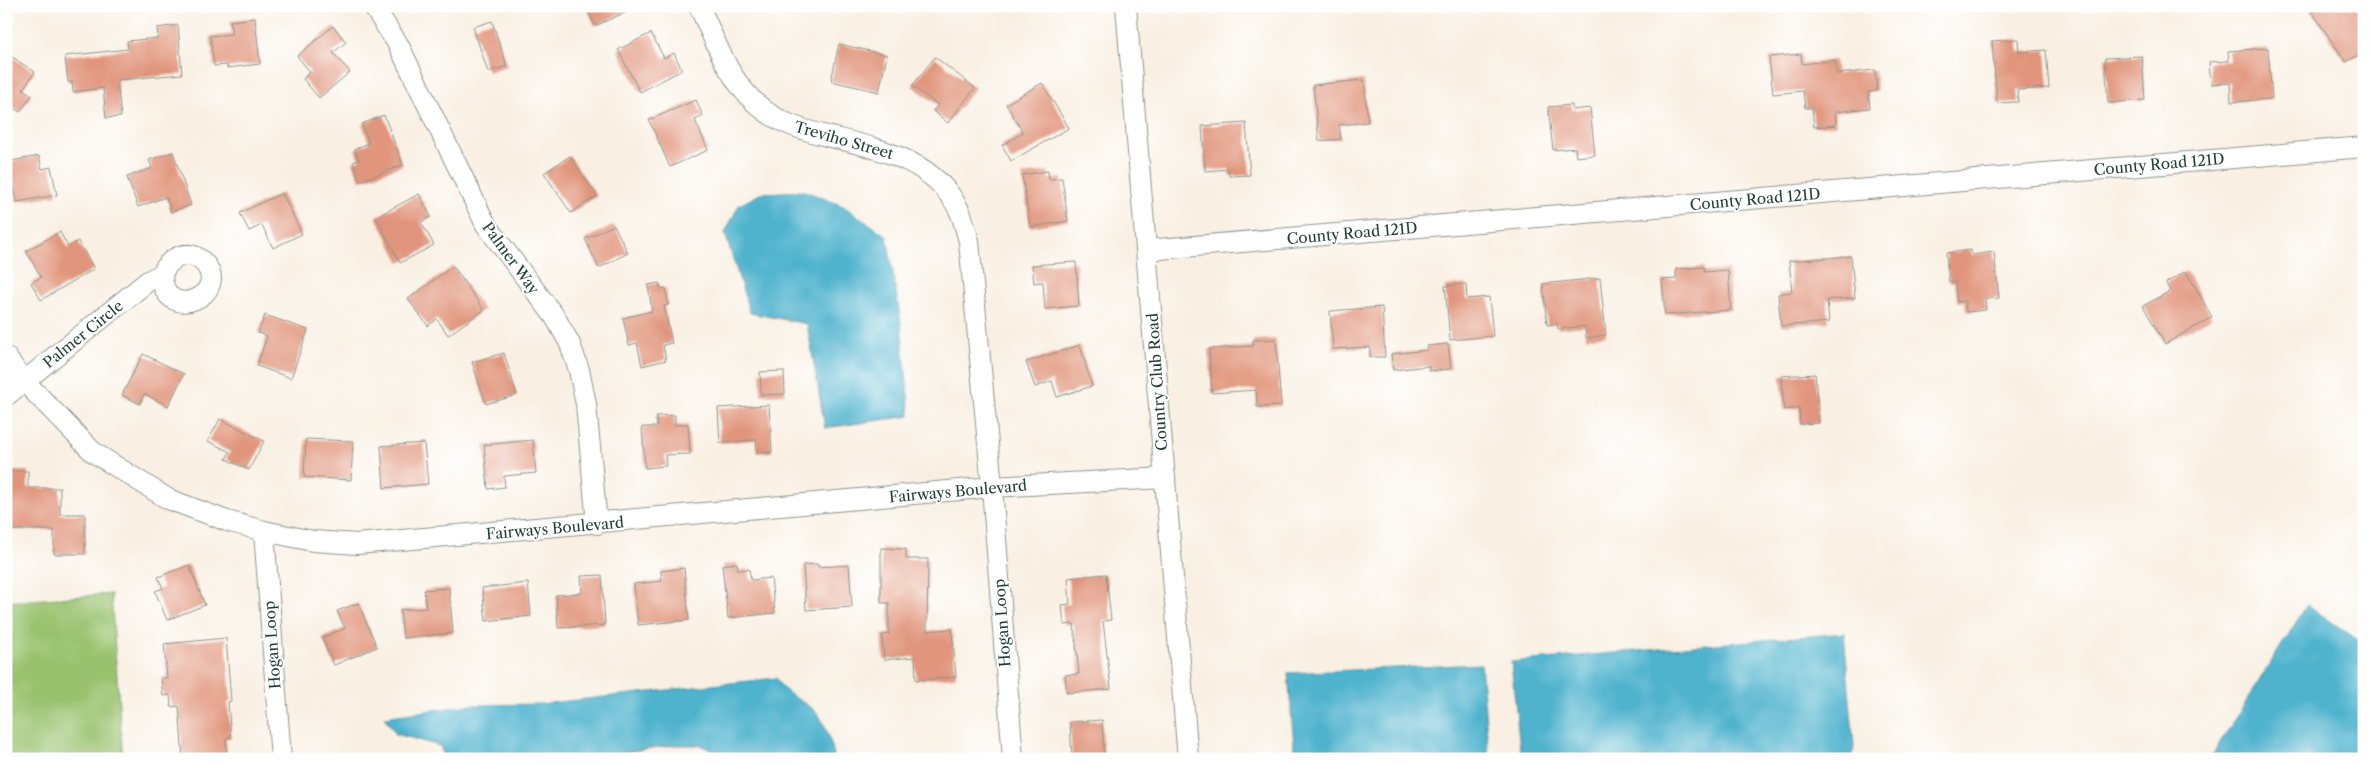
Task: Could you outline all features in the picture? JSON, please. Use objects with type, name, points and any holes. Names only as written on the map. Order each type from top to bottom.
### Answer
[{"type":"street","name":"Palmer Way","points":[[373,6],[398,44],[486,225],[508,257],[555,317],[570,344],[580,370],[586,404],[596,524]]},
{"type":"street","name":"Treviho Street","points":[[699,6],[728,66],[742,88],[758,106],[783,122],[807,131],[880,149],[911,161],[933,176],[950,195],[960,212],[969,241],[992,487]]},
{"type":"street","name":"Country Club Road","points":[[1126,6],[1188,759]]},
{"type":"street","name":"County Road 121D","points":[[1147,250],[2364,147]]},
{"type":"street","name":"Palmer Circle","points":[[6,396],[148,281],[162,274]]},
{"type":"street","name":"Fairways Boulevard","points":[[6,357],[24,382],[93,452],[168,499],[227,521],[264,531],[313,540],[357,544],[992,487],[1165,478]]},
{"type":"street","name":"Hogan Loop","points":[[992,487],[1012,759]]},
{"type":"street","name":"Hogan Loop","points":[[264,531],[281,759]]},
{"type":"green space","points":[[111,594],[123,759],[6,759],[6,602]]},
{"type":"water","points":[[805,191],[843,206],[887,236],[901,323],[910,416],[825,428],[807,324],[750,313],[725,233],[739,205],[762,193]]},
{"type":"water","points":[[2307,605],[2364,644],[2364,759],[2210,759]]},
{"type":"water","points":[[1844,633],[1854,746],[1852,759],[1521,759],[1511,662]]},
{"type":"water","points":[[1481,664],[1489,759],[1295,759],[1288,673]]},
{"type":"water","points":[[776,678],[784,689],[819,715],[828,734],[835,759],[727,759],[701,745],[674,745],[614,754],[601,759],[445,759],[440,746],[396,734],[384,717],[470,705],[541,704]]},
{"type":"building","points":[[586,6],[639,6],[595,26]]},
{"type":"building","points":[[2308,6],[2364,6],[2364,52],[2346,62]]},
{"type":"building","points":[[255,18],[260,64],[227,68],[227,65],[214,66],[210,36],[232,34],[230,21]]},
{"type":"building","points":[[492,21],[507,66],[488,72],[473,27]]},
{"type":"building","points":[[178,25],[182,74],[117,80],[121,117],[106,118],[103,88],[73,92],[72,82],[68,82],[65,56],[128,49],[127,41],[158,38],[157,28]]},
{"type":"building","points":[[333,26],[346,42],[333,53],[350,72],[319,98],[303,79],[310,72],[297,56]]},
{"type":"building","points":[[651,33],[664,58],[674,53],[682,70],[640,92],[618,50]]},
{"type":"building","points":[[2018,39],[2019,52],[2046,50],[2049,88],[2017,90],[2018,102],[1997,103],[1992,41]]},
{"type":"building","points":[[839,44],[887,55],[879,92],[831,81]]},
{"type":"building","points":[[2268,48],[2272,99],[2231,102],[2230,83],[2211,84],[2209,62],[2229,61],[2228,51]]},
{"type":"building","points":[[6,53],[35,72],[23,89],[32,95],[20,112],[6,102]]},
{"type":"building","points":[[1801,54],[1802,64],[1835,60],[1837,74],[1875,70],[1877,91],[1868,92],[1870,108],[1835,112],[1836,125],[1814,127],[1812,108],[1805,108],[1803,91],[1773,94],[1769,57]]},
{"type":"building","points":[[2142,56],[2145,100],[2108,103],[2105,58]]},
{"type":"building","points":[[935,57],[975,88],[948,123],[933,111],[938,105],[912,86]]},
{"type":"building","points":[[1364,80],[1368,122],[1339,125],[1341,139],[1319,141],[1313,85]]},
{"type":"building","points":[[1042,83],[1069,128],[1011,161],[1002,145],[1023,133],[1006,104]]},
{"type":"building","points":[[696,100],[703,116],[695,120],[708,150],[670,167],[649,120]]},
{"type":"building","points":[[1572,105],[1572,110],[1590,108],[1595,155],[1576,157],[1575,148],[1553,150],[1548,107]]},
{"type":"building","points":[[384,115],[403,165],[360,181],[353,162],[359,160],[355,149],[369,143],[362,124]]},
{"type":"building","points":[[1246,123],[1250,175],[1229,176],[1229,169],[1205,171],[1202,126]]},
{"type":"building","points":[[173,152],[191,205],[171,212],[166,197],[138,207],[127,177],[152,168],[149,160]]},
{"type":"building","points":[[39,156],[42,169],[51,167],[57,195],[17,202],[13,181],[6,183],[6,162]]},
{"type":"building","points":[[570,156],[597,196],[571,213],[544,173]]},
{"type":"building","points":[[1048,171],[1049,179],[1062,178],[1068,221],[1030,227],[1022,175]]},
{"type":"building","points":[[282,193],[302,234],[273,248],[262,225],[249,231],[240,213]]},
{"type":"building","points":[[419,194],[431,217],[421,222],[434,245],[400,263],[376,217]]},
{"type":"building","points":[[614,225],[628,253],[599,268],[585,239]]},
{"type":"building","points":[[60,232],[68,247],[78,241],[94,269],[41,300],[31,283],[41,277],[26,251]]},
{"type":"building","points":[[1971,250],[1972,255],[1994,252],[1999,298],[1985,299],[1986,310],[1966,312],[1965,301],[1957,302],[1955,282],[1949,282],[1946,253]]},
{"type":"building","points":[[1851,256],[1855,298],[1827,300],[1829,322],[1781,326],[1778,294],[1792,292],[1789,261]]},
{"type":"building","points":[[1076,262],[1079,306],[1045,309],[1043,282],[1034,283],[1032,265]]},
{"type":"building","points":[[453,266],[484,310],[448,335],[437,319],[428,326],[408,299]]},
{"type":"building","points":[[1704,267],[1704,272],[1728,270],[1731,310],[1665,315],[1662,280],[1676,279],[1676,269]]},
{"type":"building","points":[[2186,271],[2212,317],[2165,344],[2143,306],[2170,291],[2166,283]]},
{"type":"building","points":[[1600,278],[1606,335],[1586,338],[1585,326],[1558,329],[1557,324],[1547,325],[1543,284]]},
{"type":"building","points":[[659,283],[661,289],[666,288],[668,305],[664,306],[672,343],[663,345],[666,360],[642,366],[637,343],[629,345],[623,318],[652,311],[648,285]]},
{"type":"building","points":[[1466,284],[1467,299],[1489,297],[1493,336],[1450,340],[1445,286]]},
{"type":"building","points":[[1382,307],[1385,357],[1370,357],[1370,347],[1333,349],[1330,311]]},
{"type":"building","points":[[265,315],[308,330],[291,378],[257,366],[267,336],[258,333]]},
{"type":"building","points":[[1276,339],[1281,406],[1257,407],[1256,390],[1212,393],[1209,349],[1253,346],[1253,340]]},
{"type":"building","points":[[1448,344],[1451,369],[1429,371],[1429,366],[1393,370],[1391,354],[1427,350],[1427,346]]},
{"type":"building","points":[[1080,345],[1092,386],[1057,397],[1052,381],[1035,387],[1026,362]]},
{"type":"building","points":[[504,353],[517,395],[486,404],[472,362]]},
{"type":"building","points":[[143,354],[184,374],[168,406],[144,394],[140,404],[122,395]]},
{"type":"building","points":[[784,371],[785,394],[761,395],[760,372]]},
{"type":"building","points":[[1815,374],[1819,423],[1800,424],[1799,408],[1784,410],[1781,376]]},
{"type":"building","points":[[769,405],[772,452],[757,453],[756,440],[720,443],[718,408]]},
{"type":"building","points":[[675,415],[675,425],[688,424],[690,454],[665,455],[666,466],[645,468],[642,427],[657,427],[656,416]]},
{"type":"building","points":[[220,419],[264,441],[249,470],[226,459],[230,452],[208,441]]},
{"type":"building","points":[[306,439],[353,441],[351,480],[304,477]]},
{"type":"building","points":[[533,440],[536,473],[504,476],[505,487],[488,489],[484,445]]},
{"type":"building","points":[[424,443],[428,484],[384,488],[381,446]]},
{"type":"building","points":[[7,471],[28,471],[28,488],[60,488],[60,514],[85,514],[85,554],[54,554],[54,530],[6,530]]},
{"type":"building","points":[[881,548],[906,549],[906,559],[928,559],[927,631],[952,629],[956,677],[916,680],[915,657],[884,660],[882,635],[889,634],[889,603],[881,603]]},
{"type":"building","points":[[737,563],[738,570],[749,569],[751,580],[771,578],[775,613],[728,618],[722,565]]},
{"type":"building","points":[[818,564],[818,567],[849,565],[852,607],[806,610],[803,565]]},
{"type":"building","points":[[189,565],[205,605],[167,620],[155,591],[163,588],[158,577]]},
{"type":"building","points":[[684,568],[689,620],[638,625],[634,584],[662,581],[661,571]]},
{"type":"building","points":[[1106,574],[1111,620],[1103,621],[1111,689],[1067,693],[1065,675],[1079,674],[1074,624],[1064,625],[1062,605],[1070,604],[1068,578]]},
{"type":"building","points":[[602,575],[605,625],[558,628],[556,595],[582,593],[581,576]]},
{"type":"building","points":[[528,583],[531,616],[486,621],[482,588]]},
{"type":"building","points":[[449,588],[453,633],[403,638],[400,610],[426,608],[424,590]]},
{"type":"building","points":[[358,603],[377,647],[334,665],[322,638],[345,628],[337,611]]},
{"type":"building","points":[[226,638],[231,701],[228,702],[231,738],[226,738],[227,759],[183,759],[179,706],[171,707],[170,695],[163,696],[161,678],[167,678],[164,644]]},
{"type":"building","points":[[1102,720],[1104,759],[1072,759],[1070,722]]}]
